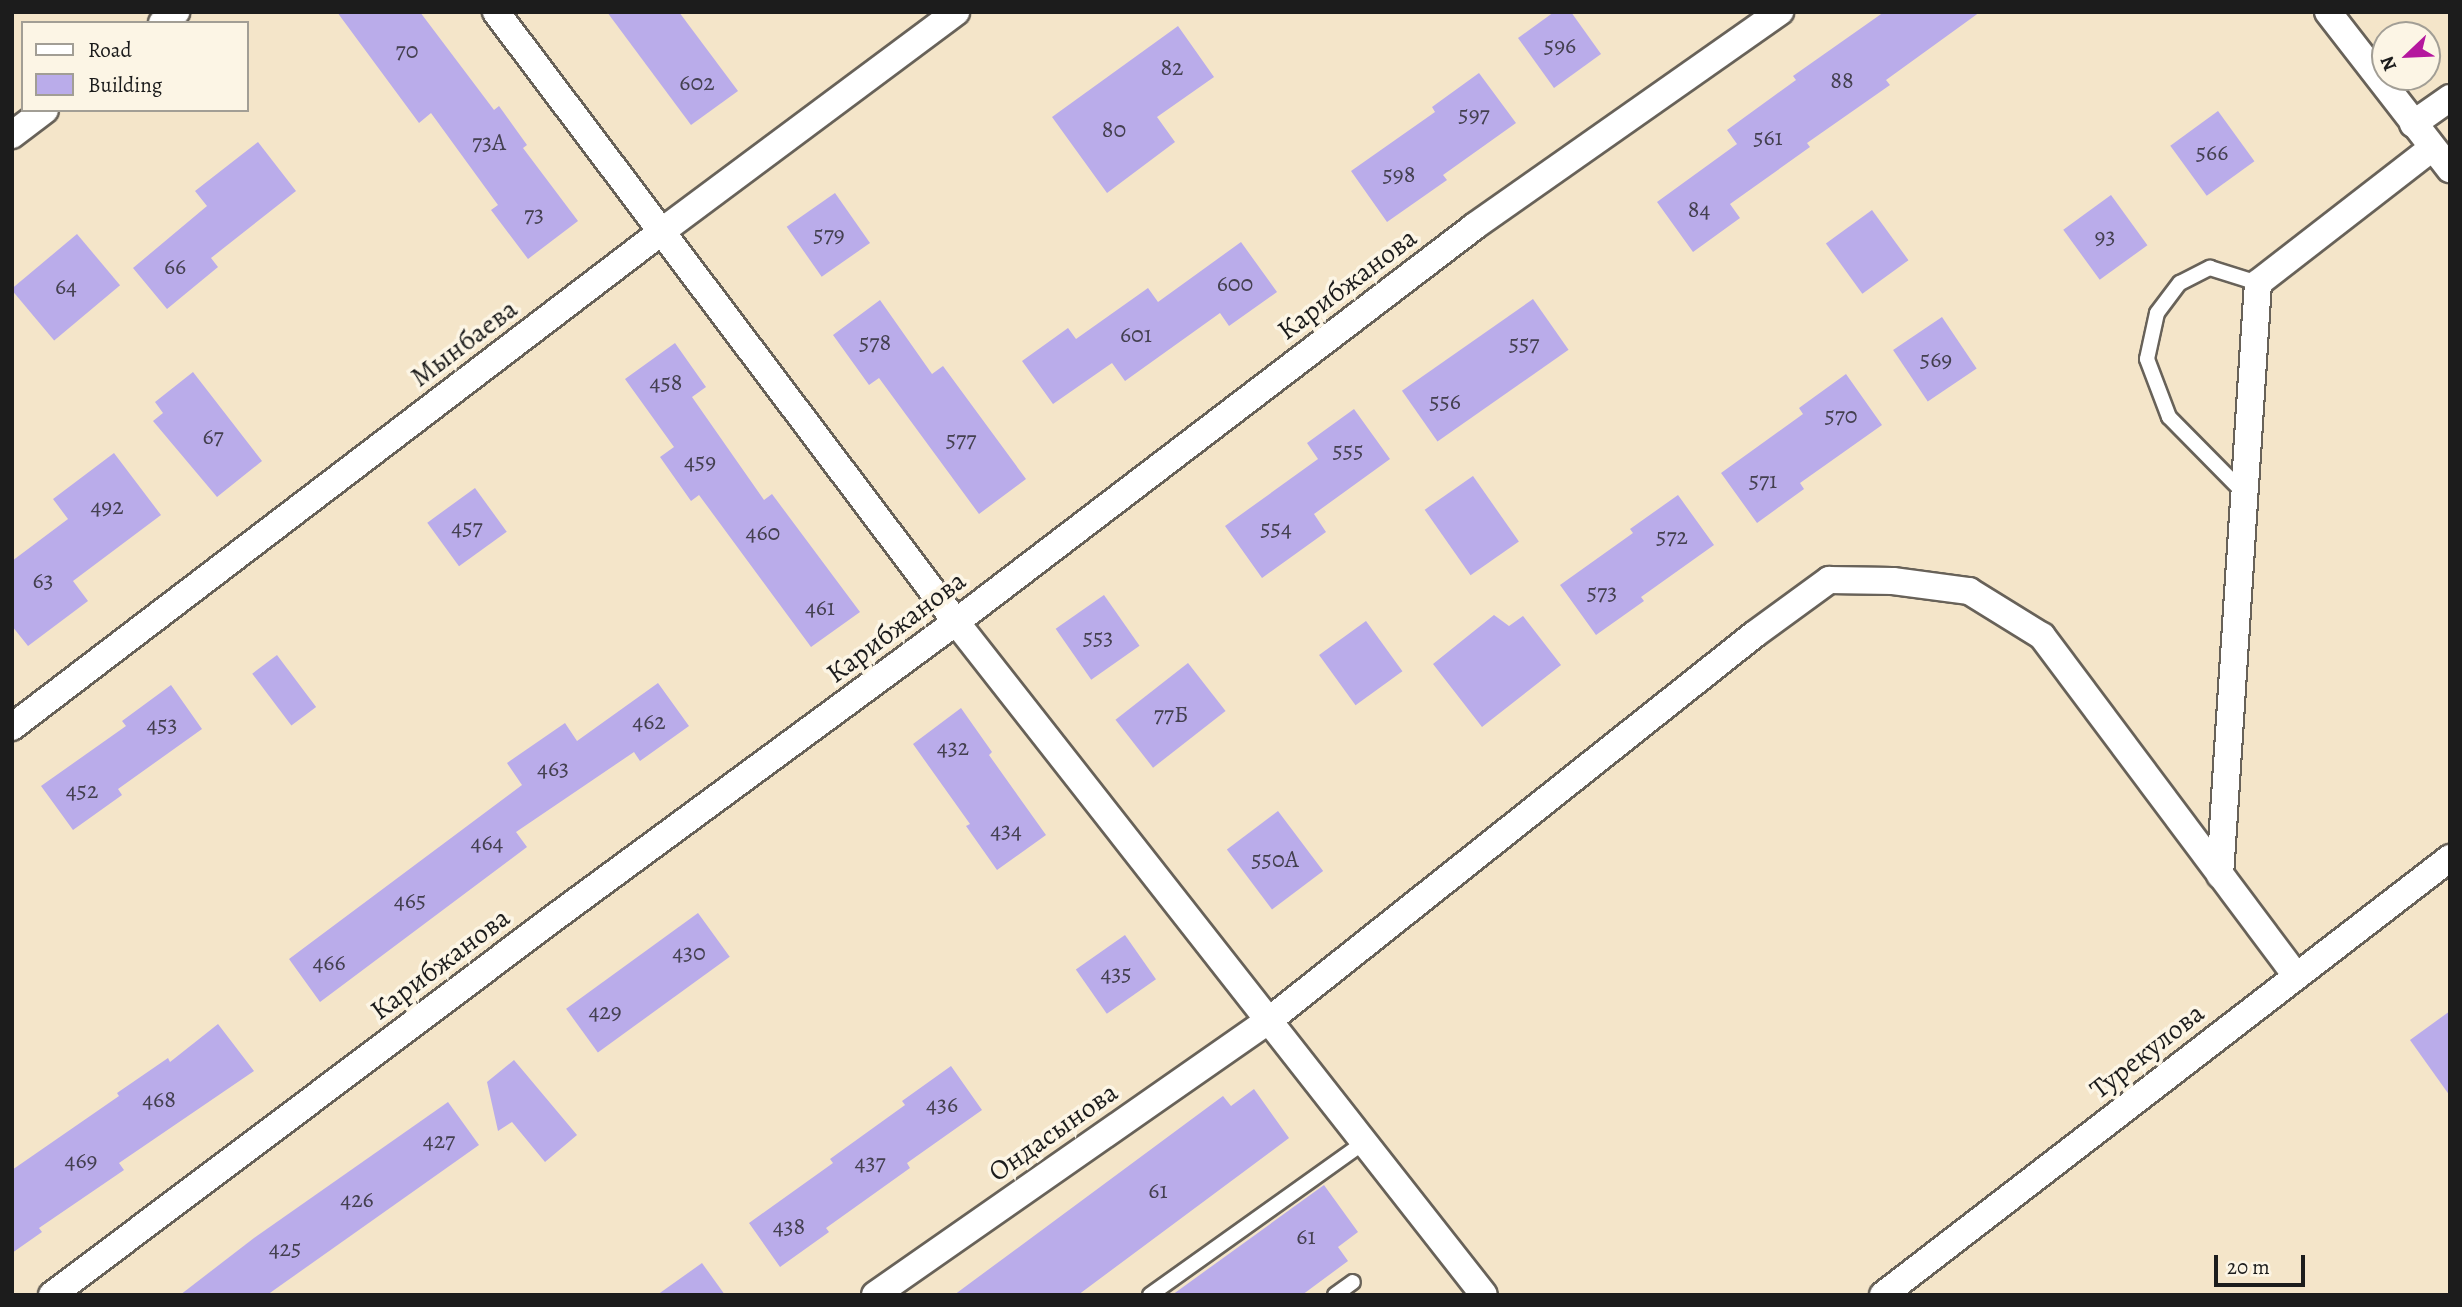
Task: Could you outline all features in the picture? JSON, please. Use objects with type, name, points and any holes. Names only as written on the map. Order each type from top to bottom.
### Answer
[{"type":"street","points":[[496,12],[956,622],[1476,1292]]},
{"type":"street","name":"Мынбаева","points":[[12,727],[661,232],[956,12]]},
{"type":"street","name":"Карибжанова","points":[[52,1295],[563,911],[956,622],[1475,226],[1780,12]]},
{"type":"street","points":[[2328,12],[2450,169]]},
{"type":"street","points":[[2413,124],[2450,98]]},
{"type":"street","points":[[12,135],[42,112]]},
{"type":"street","points":[[2220,875],[2258,283],[2432,148]]},
{"type":"street","name":"Ондасынова","points":[[875,1295],[1267,1022],[1755,634],[1829,580],[1893,581],[1969,591],[2042,636],[2297,976]]},
{"type":"street","name":"Турекулова","points":[[1883,1295],[2450,858]]},
{"type":"lane","points":[[2244,493],[2169,417],[2147,359],[2157,313],[2180,283],[2210,268],[2258,283]]},
{"type":"lane","points":[[1150,1295],[1363,1143]]},
{"type":"lane","points":[[1335,1295],[1353,1282]]},
{"type":"building","points":[[337,12],[420,12],[494,110],[499,106],[527,145],[523,148],[578,221],[528,259],[491,210],[498,205],[431,113],[419,123]]},
{"type":"building","points":[[607,12],[679,12],[738,91],[691,125]]},
{"type":"building","points":[[1554,12],[1571,12],[1601,54],[1554,88],[1518,38]]},
{"type":"building","points":[[1884,12],[1980,12],[1886,80],[1890,85],[1807,143],[1810,147],[1730,204],[1740,218],[1693,252],[1657,202],[1737,144],[1727,130],[1796,80],[1793,76]]},
{"type":"building","points":[[1178,26],[1214,77],[1157,117],[1175,142],[1107,193],[1052,117]]},
{"type":"building","points":[[1479,73],[1516,123],[1443,175],[1447,180],[1387,222],[1351,171],[1435,112],[1432,107]]},
{"type":"building","points":[[2218,111],[2254,161],[2207,196],[2170,146]]},
{"type":"building","points":[[258,142],[296,191],[211,258],[218,267],[167,309],[133,268],[207,206],[195,191]]},
{"type":"building","points":[[835,193],[870,243],[822,277],[787,227]]},
{"type":"building","points":[[2111,195],[2147,245],[2100,280],[2063,230]]},
{"type":"building","points":[[1872,210],[1908,260],[1862,294],[1826,244]]},
{"type":"building","points":[[77,234],[120,285],[54,341],[12,289]]},
{"type":"building","points":[[1241,242],[1277,292],[1229,326],[1220,313],[1125,381],[1112,363],[1053,404],[1022,361],[1068,328],[1076,339],[1148,288],[1158,302]]},
{"type":"building","points":[[1533,299],[1569,350],[1437,442],[1402,391]]},
{"type":"building","points":[[880,300],[932,374],[943,366],[1026,479],[979,514],[879,378],[869,385],[833,335]]},
{"type":"building","points":[[1942,317],[1977,368],[1928,401],[1893,350]]},
{"type":"building","points":[[675,343],[706,387],[692,397],[764,500],[772,494],[860,612],[811,647],[699,495],[691,501],[660,457],[674,447],[625,379]]},
{"type":"building","points":[[193,372],[262,461],[217,497],[153,421],[163,413],[155,402]]},
{"type":"building","points":[[1846,374],[1882,425],[1800,483],[1804,489],[1757,523],[1721,473],[1803,414],[1799,408]]},
{"type":"building","points":[[1354,409],[1390,459],[1314,514],[1326,532],[1262,578],[1225,526],[1318,459],[1307,443]]},
{"type":"building","points":[[114,453],[161,515],[73,581],[88,601],[28,646],[12,626],[12,561],[68,519],[53,499]]},
{"type":"building","points":[[1473,476],[1519,542],[1471,575],[1425,510]]},
{"type":"building","points":[[475,488],[507,532],[459,566],[427,523]]},
{"type":"building","points":[[1678,495],[1714,545],[1641,597],[1644,601],[1596,635],[1560,585],[1633,533],[1630,529]]},
{"type":"building","points":[[1104,595],[1140,646],[1091,680],[1056,629]]},
{"type":"building","points":[[1494,615],[1509,626],[1523,616],[1561,665],[1482,727],[1433,664]]},
{"type":"building","points":[[1366,621],[1402,671],[1356,705],[1319,655]]},
{"type":"building","points":[[277,655],[316,707],[291,726],[252,674]]},
{"type":"building","points":[[1188,663],[1226,711],[1153,768],[1116,720]]},
{"type":"building","points":[[658,683],[689,726],[640,761],[634,752],[516,832],[527,847],[320,1002],[289,959],[522,785],[507,763],[565,723],[577,741]]},
{"type":"building","points":[[171,685],[202,729],[118,789],[122,795],[73,830],[41,786],[126,726],[122,721]]},
{"type":"building","points":[[961,708],[992,752],[989,755],[1046,835],[997,870],[966,826],[970,824],[913,744]]},
{"type":"building","points":[[1278,811],[1323,871],[1272,909],[1227,850]]},
{"type":"building","points":[[698,913],[730,957],[598,1052],[566,1009]]},
{"type":"building","points":[[1125,935],[1156,979],[1107,1014],[1076,969]]},
{"type":"building","points":[[2450,1011],[2450,1096],[2410,1040]]},
{"type":"building","points":[[218,1024],[254,1071],[119,1163],[124,1170],[39,1228],[42,1232],[12,1253],[12,1170],[119,1096],[117,1093],[168,1058],[170,1062]]},
{"type":"building","points":[[514,1060],[577,1135],[545,1162],[512,1122],[498,1131],[487,1082]]},
{"type":"building","points":[[951,1066],[982,1110],[907,1163],[910,1168],[826,1228],[829,1232],[780,1267],[749,1223],[833,1163],[830,1159],[905,1105],[902,1101]]},
{"type":"building","points":[[1254,1089],[1289,1138],[1078,1295],[954,1295],[1223,1096],[1231,1106]]},
{"type":"building","points":[[448,1102],[479,1145],[267,1295],[180,1295],[254,1238]]},
{"type":"building","points":[[1324,1185],[1358,1232],[1338,1247],[1348,1261],[1302,1295],[1172,1295]]},
{"type":"building","points":[[702,1263],[725,1295],[657,1295]]}]
